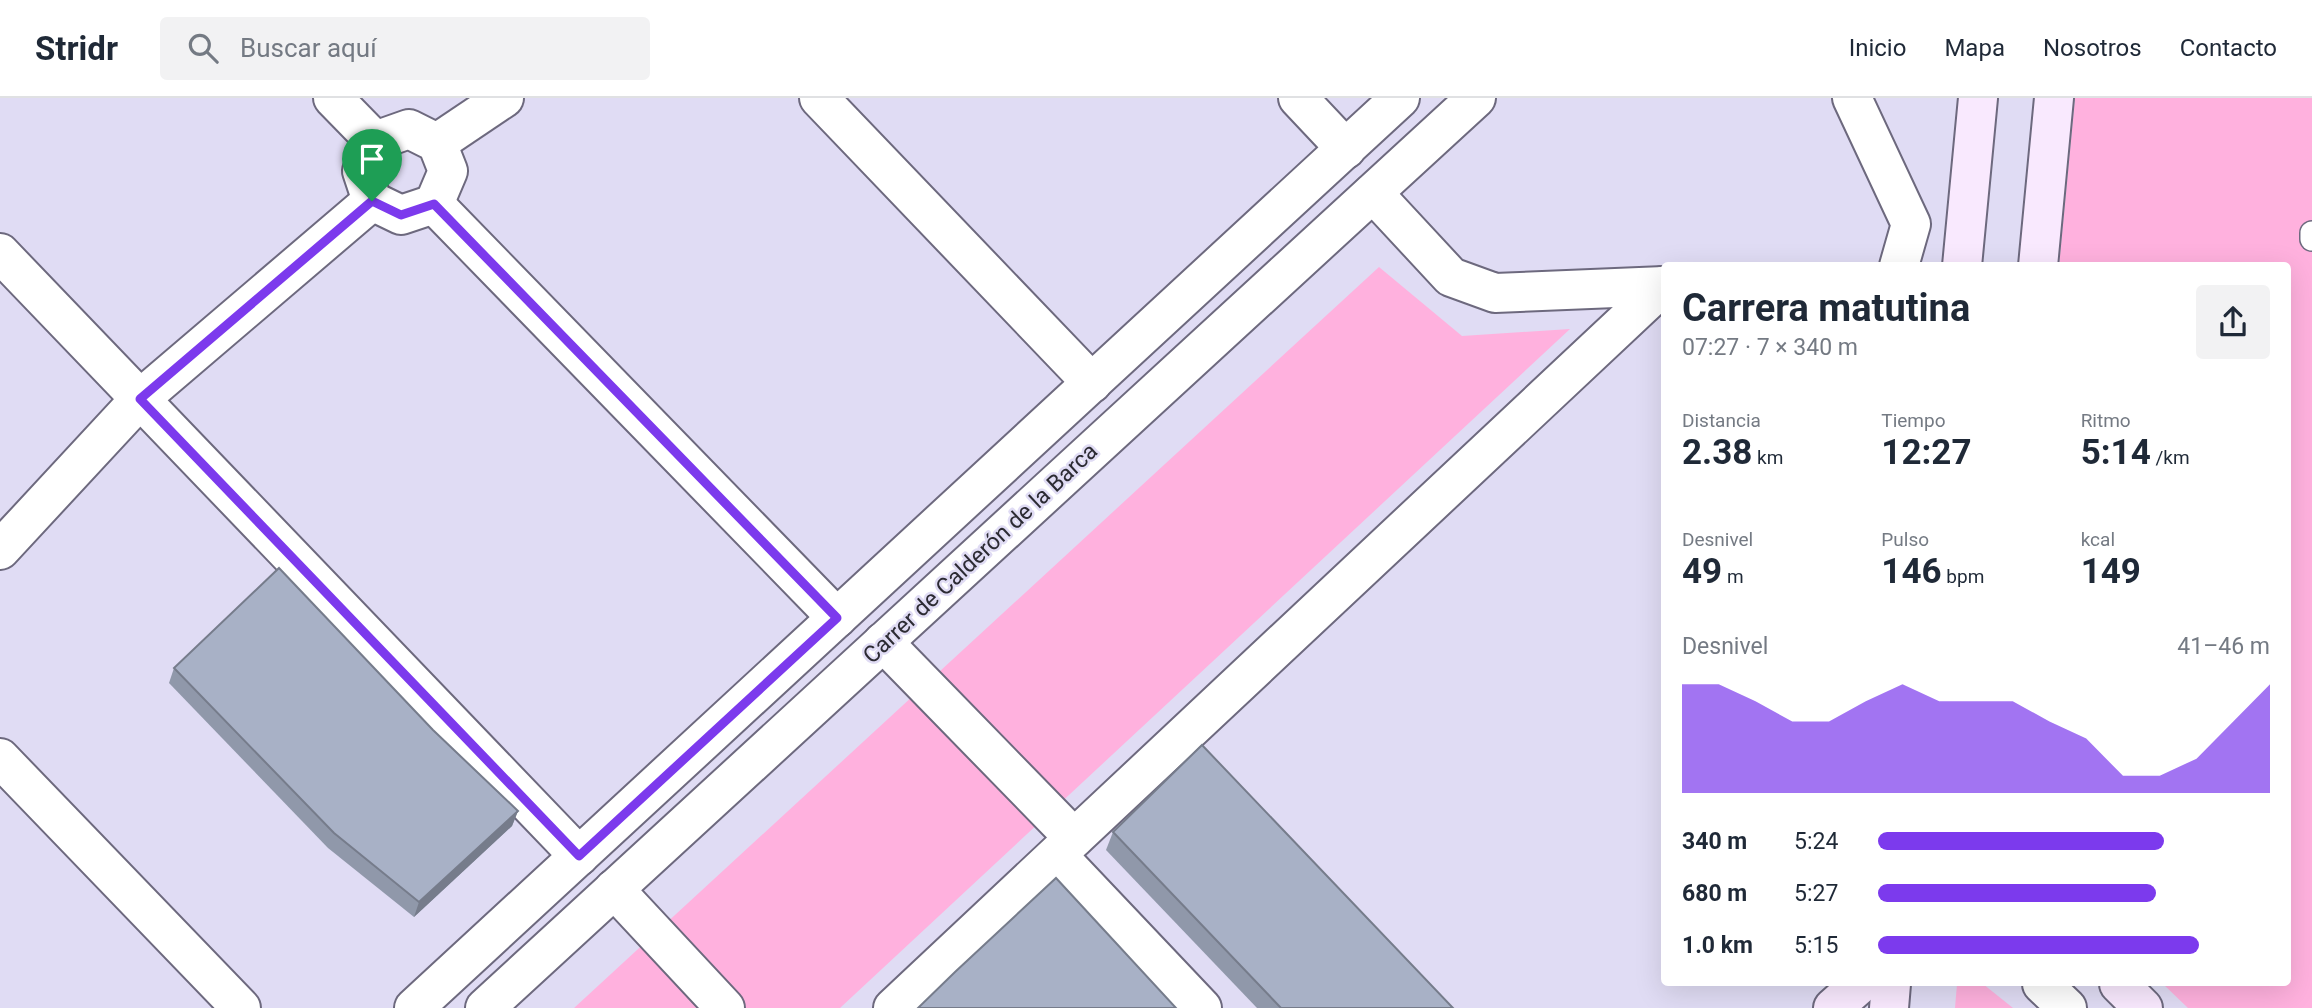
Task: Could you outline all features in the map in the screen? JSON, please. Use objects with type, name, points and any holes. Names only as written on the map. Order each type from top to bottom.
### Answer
[{"type":"street","points":[[333,98],[375,141]]},
{"type":"street","points":[[437,143],[504,98]]},
{"type":"street","points":[[819,98],[1091,383]]},
{"type":"street","points":[[1298,98],[1346,149]]},
{"type":"street","points":[[414,1008],[1400,98]]},
{"type":"street","name":"Carrer de Calderón de la Barca","points":[[485,1008],[1476,98]]},
{"type":"street","points":[[1852,98],[1911,224],[1900,262]]},
{"type":"street","points":[[1962,262],[1978,98]]},
{"type":"street","points":[[2038,262],[2054,98]]},
{"type":"street","points":[[409,129],[437,143],[448,172],[434,204],[401,215],[372,201],[362,171],[375,141],[409,129]]},
{"type":"street","points":[[1373,193],[1451,277],[1495,293],[1661,286]]},
{"type":"street","points":[[0,551],[140,399],[372,201]]},
{"type":"street","points":[[434,204],[837,618]]},
{"type":"street","points":[[0,253],[579,856]]},
{"type":"street","points":[[893,1008],[1661,289]]},
{"type":"street","points":[[883,642],[1066,846],[1202,1008]]},
{"type":"street","points":[[0,758],[241,1008]]},
{"type":"street","points":[[614,889],[725,1008]]},
{"type":"street","points":[[1833,1008],[1858,986]]},
{"type":"street","points":[[1889,1008],[1891,986]]},
{"type":"street","points":[[2044,986],[2067,1008]]},
{"type":"street","points":[[2121,986],[2143,1008]]},
{"type":"lane","points":[[2312,233],[2312,239]]},
{"type":"shaded area","points":[[2075,98],[2312,98],[2312,1008],[2188,1008],[2165,986],[2291,986],[2291,262],[2059,262]]},
{"type":"shaded area","points":[[1379,267],[1462,336],[1570,329],[840,1008],[574,1008]]},
{"type":"shaded area","points":[[1957,986],[1986,986],[2013,1008],[1955,1008]]},
{"type":"building","points":[[279,568],[433,730],[518,811],[419,902],[334,833],[174,668]]},
{"type":"building","points":[[1202,745],[1453,1008],[1281,1008],[1113,832]]},
{"type":"building","points":[[1056,878],[1176,1008],[918,1008],[955,972]]},
{"type":"route","points":[[372,201],[401,215],[434,204],[837,618],[579,856],[140,399],[372,201]]}]
